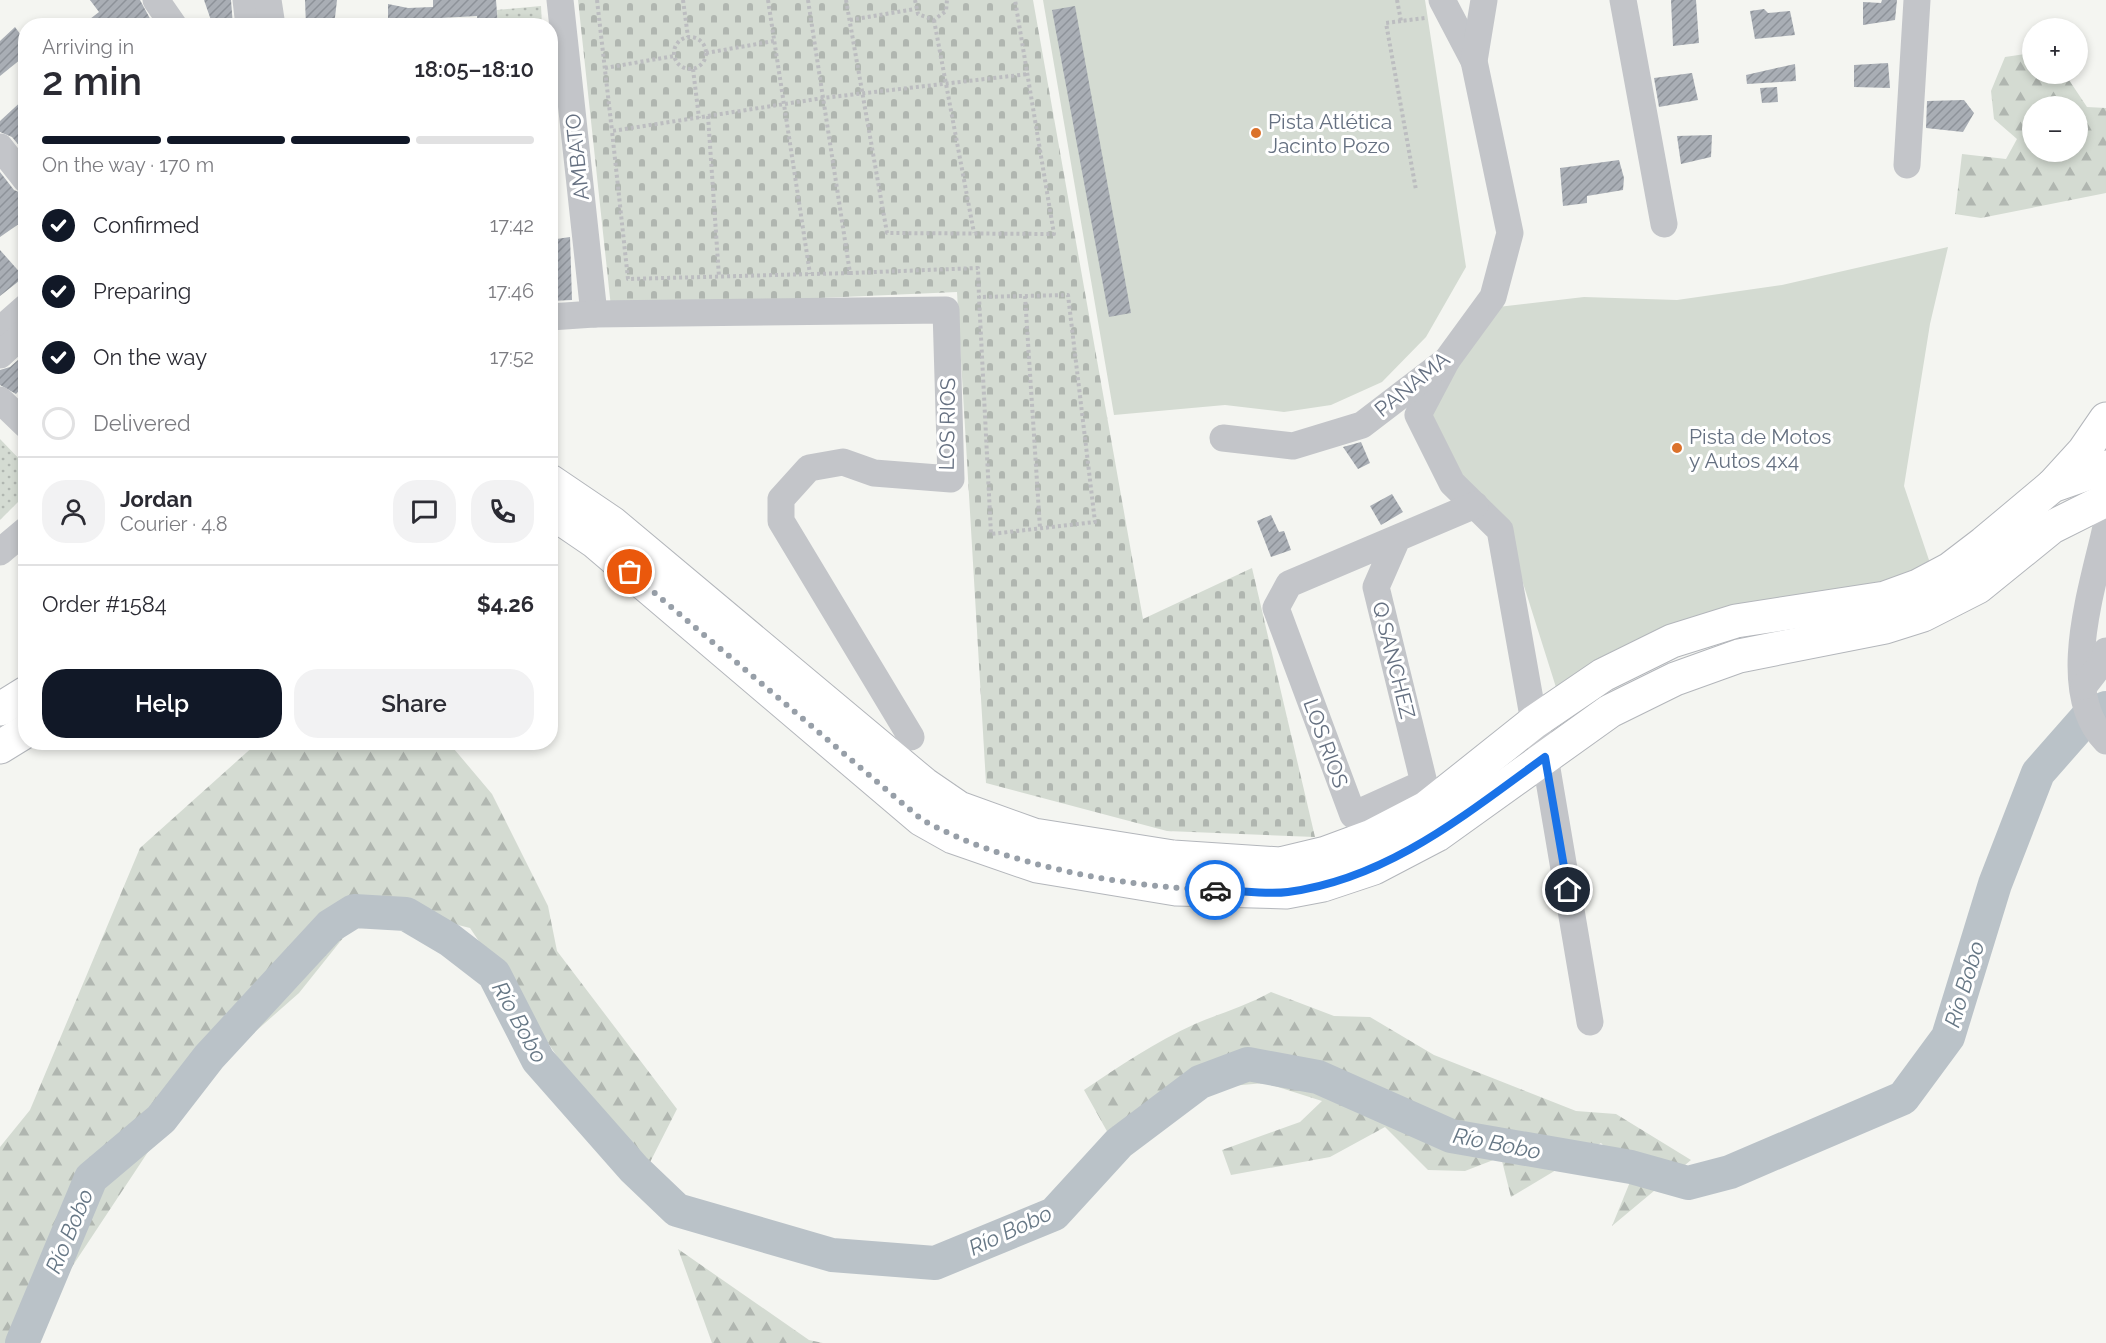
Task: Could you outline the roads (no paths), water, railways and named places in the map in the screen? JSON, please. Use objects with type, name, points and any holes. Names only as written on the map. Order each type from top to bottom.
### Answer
[{"type":"main road","points":[[558,486],[612,523],[924,784],[959,808],[1034,835],[1173,857],[1280,864],[1326,853],[1372,836],[1426,808],[1534,722],[1603,675],[1672,641],[1736,621],[1885,598],[1918,586],[1950,569],[2052,486],[2084,451],[2106,419]]},
{"type":"main road","points":[[2052,486],[2106,467]]},
{"type":"main road","points":[[558,516],[594,541],[921,819],[952,837],[1038,866],[1176,889],[1286,892],[1323,885],[1374,868],[1437,835],[1610,711],[1675,680],[1739,656],[1885,627],[1933,611],[1978,587],[2052,527],[2106,500]]},
{"type":"main road","points":[[0,709],[18,698]]},
{"type":"main road","points":[[0,747],[18,736]]},
{"type":"street","points":[[156,0],[168,18]]},
{"type":"street","points":[[246,0],[248,18]]},
{"type":"street","points":[[268,0],[271,18]]},
{"type":"street","name":"AMBATO","points":[[560,0],[558,53],[594,314]]},
{"type":"street","name":"PANAMA","points":[[1223,438],[1293,446],[1362,425],[1447,360],[1493,297],[1510,233],[1474,61],[1484,0]]},
{"type":"street","points":[[1623,0],[1664,224]]},
{"type":"street","points":[[1907,165],[1917,0]]},
{"type":"street","points":[[1437,8],[1474,61]]},
{"type":"street","points":[[0,147],[18,170]]},
{"type":"street","name":"LOS RIOS","points":[[558,316],[594,314],[946,310],[951,479],[874,472],[843,462],[809,468],[781,499],[781,520],[911,737]]},
{"type":"street","points":[[0,330],[18,314]]},
{"type":"street","points":[[0,355],[18,338]]},
{"type":"street","points":[[1447,360],[1418,415],[1452,483],[1500,530],[1534,722],[1545,757],[1590,1022]]},
{"type":"street","points":[[0,400],[18,417]]},
{"type":"street","name":"LOS RIOS","points":[[1353,815],[1276,608],[1289,584],[1475,504]]},
{"type":"street","points":[[2106,527],[2079,651],[2085,695],[2094,729],[2106,741]]},
{"type":"street","points":[[0,552],[18,537]]},
{"type":"street","name":"Q SANCHEZ","points":[[1353,815],[1424,783],[1376,586],[1397,539]]},
{"type":"street","points":[[2085,695],[2105,657]]},
{"type":"waterway","name":"Río Bobo","points":[[22,1343],[91,1178],[161,1119],[209,1057],[330,926],[354,911],[406,914],[450,940],[494,974],[538,1060],[634,1169],[677,1210],[832,1255],[935,1263],[1054,1214],[1119,1143],[1200,1082],[1248,1064],[1318,1077],[1451,1136],[1631,1167],[1688,1183],[1730,1172],[1903,1098],[1948,1037],[1995,884],[2038,773],[2089,715],[2106,708]]},
{"type":"place","name":"Pista Atlética Jacinto Pozo","points":[[1256,133]]},
{"type":"place","name":"Pista de Motos y Autos 4x4","points":[[1677,448]]}]
